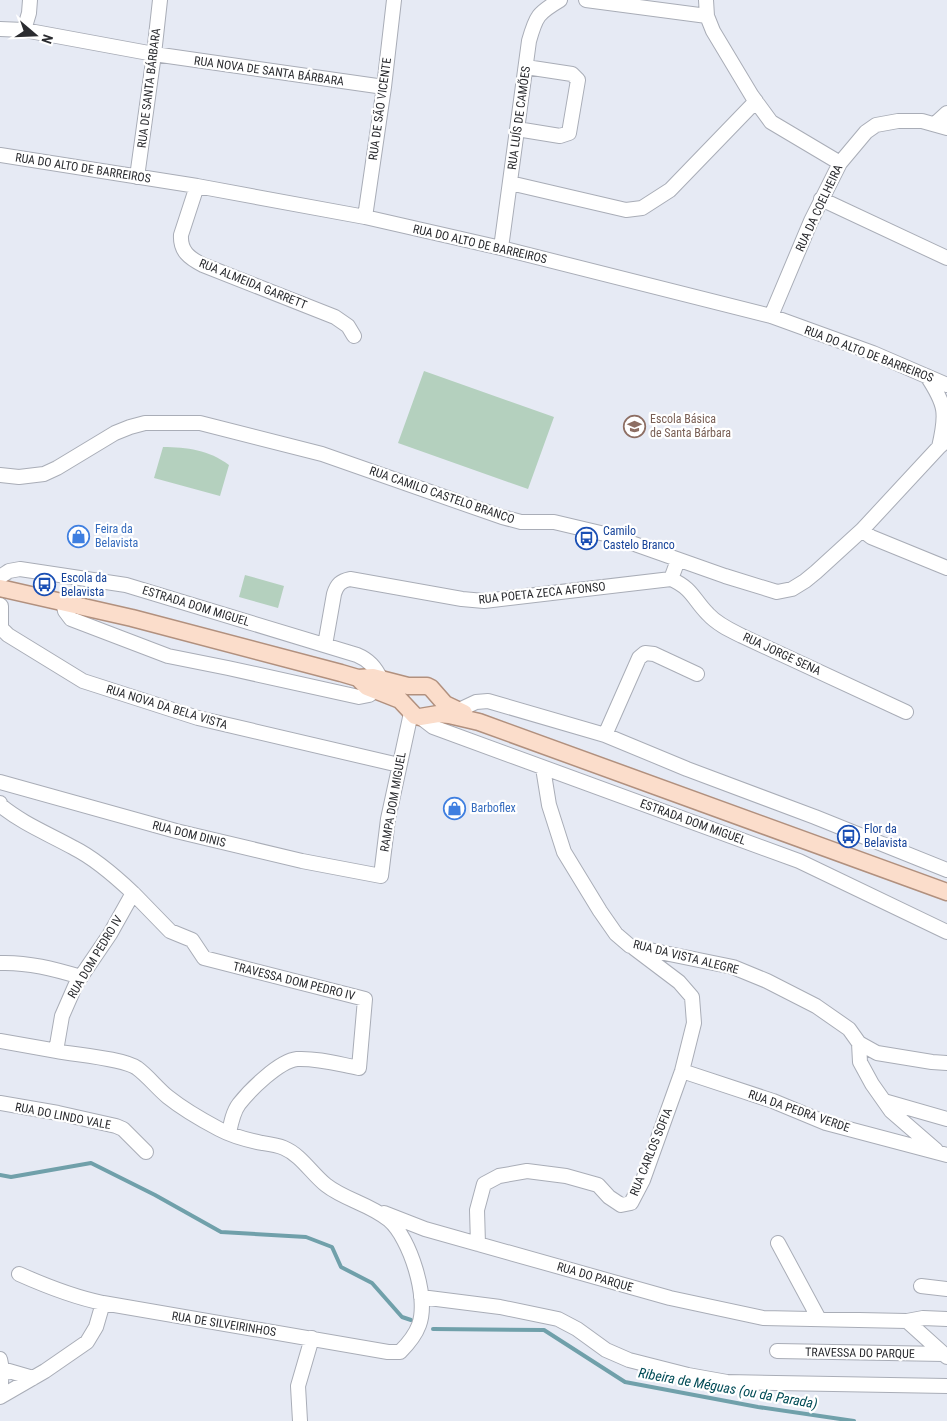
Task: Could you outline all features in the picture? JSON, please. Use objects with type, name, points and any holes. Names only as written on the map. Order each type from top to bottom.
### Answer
[{"type":"main road","name":"ESTRADA DOM MIGUEL","points":[[0,588],[320,666],[358,678],[367,687],[378,684],[422,685],[431,688],[445,704],[479,722]]},
{"type":"main road","name":"ESTRADA DOM MIGUEL","points":[[378,684],[400,700],[418,718],[450,715],[479,722],[947,892]]},
{"type":"main road","points":[[417,686],[408,693],[406,698],[418,718],[437,707],[437,697]]},
{"type":"street","points":[[24,30],[29,13],[30,0]]},
{"type":"street","name":"RUA DE SANTA BÁRBARA","points":[[138,176],[160,0]]},
{"type":"street","name":"RUA DE SÃO VICENTE","points":[[365,217],[384,87],[394,0]]},
{"type":"street","name":"RUA LUÍS DE CAMÕES","points":[[501,248],[529,40],[534,21],[544,9],[560,0]]},
{"type":"street","points":[[586,0],[707,16]]},
{"type":"street","points":[[706,0],[707,16],[712,31],[771,122],[840,163]]},
{"type":"street","name":"RUA NOVA DE SANTA BÁRBARA","points":[[0,29],[24,30],[154,54],[384,87]]},
{"type":"street","points":[[517,129],[560,136],[569,133],[578,80],[572,74],[526,67]]},
{"type":"street","points":[[510,183],[626,210],[642,208],[670,190],[756,101]]},
{"type":"street","name":"RUA DA COELHEIRA","points":[[771,316],[821,199],[840,163],[866,132],[876,125],[898,121],[922,121],[941,126],[947,113]]},
{"type":"street","name":"RUA DO ALTO DE BARREIROS","points":[[0,156],[197,186],[365,217],[501,248],[771,316],[873,353],[947,385]]},
{"type":"street","name":"RUA ALMEIDA GARRETT","points":[[197,186],[181,235],[181,243],[188,255],[202,265],[335,317],[348,326],[354,336]]},
{"type":"street","points":[[821,199],[947,258]]},
{"type":"street","name":"RUA CAMILO CASTELO BRANCO","points":[[0,474],[18,477],[44,474],[115,433],[145,423],[200,423],[322,454],[502,517],[521,522],[554,522],[609,535],[678,560],[777,592],[792,589],[805,581],[862,530],[943,444],[946,413],[941,397],[927,376]]},
{"type":"street","points":[[862,530],[871,537],[947,568]]},
{"type":"street","points":[[671,579],[678,560]]},
{"type":"street","name":"ESTRADA DOM MIGUEL","points":[[0,577],[9,571],[20,569],[126,585],[367,659],[374,666],[378,684],[369,694],[359,697],[168,656],[71,620],[62,602]]},
{"type":"street","name":"RUA POETA ZECA AFONSO","points":[[325,645],[336,587],[342,581],[350,579],[484,602],[671,579]]},
{"type":"street","name":"RUA JORGE SENA","points":[[671,579],[684,585],[708,614],[742,636],[906,712]]},
{"type":"street","name":"RUA NOVA DA BELA VISTA","points":[[0,605],[2,606],[1,628],[8,635],[83,681],[198,718],[399,765]]},
{"type":"street","points":[[605,736],[639,658],[645,653],[654,654],[697,674]]},
{"type":"street","points":[[459,710],[476,702],[488,701],[605,736],[687,769],[815,816],[947,870]]},
{"type":"street","name":"ESTRADA DOM MIGUEL","points":[[418,718],[543,768],[799,861],[947,932]]},
{"type":"street","name":"RAMPA DOM MIGUEL","points":[[381,876],[388,819],[399,765],[418,718]]},
{"type":"street","name":"RUA DA VISTA ALEGRE","points":[[543,768],[549,805],[564,852],[616,934],[630,946],[733,967],[767,981],[816,1006],[849,1028],[859,1043],[877,1053],[947,1063]]},
{"type":"street","name":"RUA DOM DINIS","points":[[0,782],[176,831],[302,861],[381,876]]},
{"type":"street","points":[[0,804],[16,818],[76,849],[115,876],[133,893]]},
{"type":"street","name":"RUA DOM PEDRO IV","points":[[57,1051],[62,1016],[76,984],[110,934],[133,893]]},
{"type":"street","name":"TRAVESSA DOM PEDRO IV","points":[[133,893],[170,931],[192,940],[204,958],[365,999],[359,1068],[320,1060],[295,1059],[268,1074],[239,1105],[231,1122],[229,1133]]},
{"type":"street","name":"RUA CARLOS SOFIA","points":[[478,1244],[477,1210],[484,1184],[499,1176],[527,1171],[566,1176],[598,1185],[609,1197],[621,1204],[631,1203],[643,1180],[682,1071],[694,1023],[692,997],[679,982],[630,946]]},
{"type":"street","points":[[0,963],[23,963],[81,977]]},
{"type":"street","points":[[0,1041],[126,1063],[137,1068],[169,1098],[183,1108],[229,1133],[245,1140],[283,1147],[293,1153],[332,1189],[376,1211],[391,1221],[407,1245],[418,1276],[421,1297],[500,1307],[558,1319],[577,1329],[606,1350],[630,1360],[688,1375],[727,1382],[947,1386]]},
{"type":"street","points":[[859,1043],[860,1062],[872,1084],[891,1111],[943,1154]]},
{"type":"street","name":"RUA DA PEDRA VERDE","points":[[682,1071],[773,1101],[826,1123],[943,1154]]},
{"type":"street","points":[[884,1101],[947,1119]]},
{"type":"street","name":"RUA DO LINDO VALE","points":[[0,1103],[116,1126],[122,1129],[146,1152]]},
{"type":"street","name":"RUA DO PARQUE","points":[[376,1211],[425,1229],[670,1298],[763,1318],[906,1321],[923,1318],[947,1319]]},
{"type":"street","points":[[778,1243],[819,1319]]},
{"type":"street","name":"RUA DE SILVEIRINHOS","points":[[18,1274],[52,1289],[103,1304],[388,1352],[400,1352],[411,1341],[420,1324],[421,1297]]},
{"type":"street","points":[[921,1286],[947,1289]]},
{"type":"street","points":[[0,1397],[46,1371],[87,1342],[96,1327],[103,1304]]},
{"type":"street","points":[[906,1321],[946,1356]]},
{"type":"street","points":[[300,1421],[298,1386],[312,1338]]},
{"type":"street","name":"TRAVESSA DO PARQUE","points":[[776,1351],[946,1356]]},
{"type":"street","points":[[0,1397],[1,1364],[34,1378]]},
{"type":"green space","points":[[424,371],[554,417],[528,489],[398,443]]},
{"type":"green space","points":[[163,447],[198,450],[214,456],[229,465],[220,496],[154,478]]},
{"type":"green space","points":[[245,575],[284,586],[278,608],[239,597]]},
{"type":"waterway","name":"Ribeira de Méguas (ou da Parada)","points":[[0,1175],[11,1177],[91,1163],[155,1195],[221,1232],[306,1237],[332,1247],[341,1267],[372,1283],[402,1317],[411,1320]]},
{"type":"waterway","name":"Ribeira de Méguas (ou da Parada)","points":[[433,1329],[544,1330],[625,1382],[758,1407],[854,1421]]},
{"type":"place","name":"Escola Básica de Santa Bárbara","points":[[634,426]]},
{"type":"place","name":"Feira da Belavista","points":[[79,536]]},
{"type":"place","name":"Camilo Castelo Branco","points":[[587,538]]},
{"type":"place","name":"Escola da Belavista","points":[[45,585]]},
{"type":"place","name":"Barboflex","points":[[455,808]]},
{"type":"place","name":"Flor da Belavista","points":[[848,836]]}]
